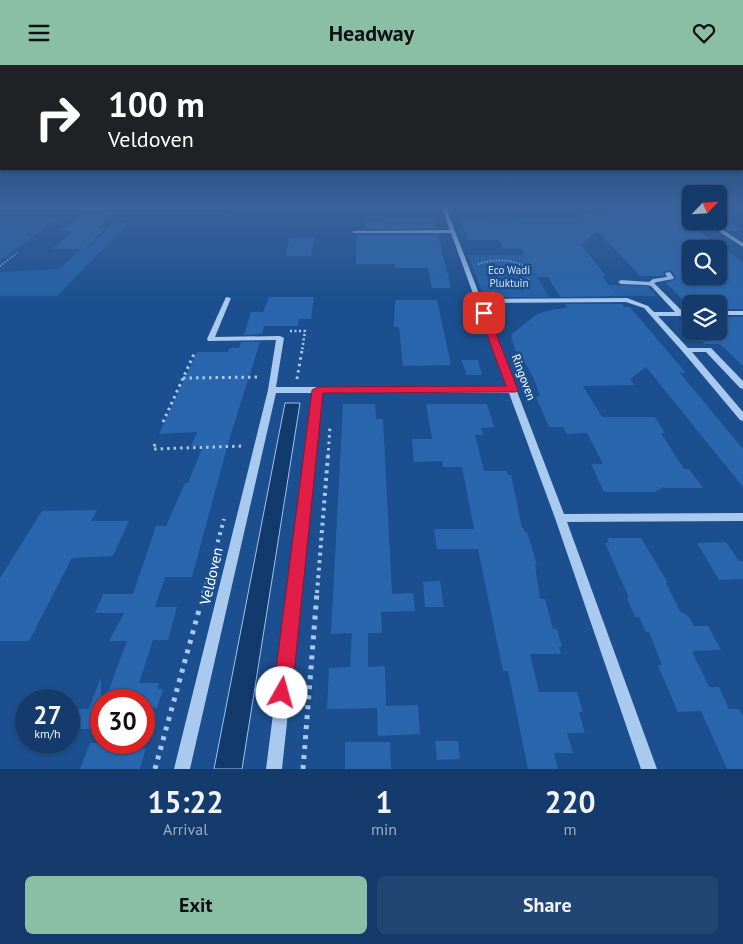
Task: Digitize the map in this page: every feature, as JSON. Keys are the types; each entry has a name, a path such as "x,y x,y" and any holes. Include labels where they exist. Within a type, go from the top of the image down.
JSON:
{"street":[{"name":"Ringoven","path":"456,238 560,518 649,769"},
{"path":"732,238 743,245"},
{"path":"649,284 655,280 671,278 668,273"},
{"path":"621,282 653,285 681,314"},
{"name":"Veldoven","path":"182,769 273,385 280,338 211,339 228,298"},
{"path":"479,301 628,300 646,307 741,413"},
{"path":"727,313 743,313"},
{"path":"652,314 681,314"},
{"path":"686,350 708,350 743,386"},
{"path":"273,385 318,390 512,390"},
{"path":"274,769 318,390"},
{"path":"560,518 743,517"}],"path":[{"path":"0,266 17,253"},
{"path":"466,265 477,264 488,259 520,264 528,271 529,282 524,287 531,300"},
{"path":"163,422 194,354"},
{"path":"183,378 263,377 262,381 273,385"},
{"path":"304,769 331,419"},
{"path":"241,456 246,437"},
{"path":"155,444 153,449 244,446"},
{"path":"155,769 226,513"}],"green space":[{"path":"0,238 32,238 0,261"},
{"path":"98,238 114,238 57,296 0,296 0,273 59,269 81,249 86,249"},
{"name":"Eco Wadi Pluktuin","path":"468,255 525,255 549,297 491,297 482,292"},
{"path":"586,284 643,286 642,284 647,286 657,296 594,296"}],"shaded area":[{"path":"285,403 300,403 242,769 214,769"}],"building":[{"path":"65,238 96,238 85,249 53,249"},
{"path":"290,238 315,238 311,256 285,256"},
{"path":"356,238 439,238 451,288 432,288 428,268 395,268 395,264 356,264"},
{"path":"467,238 589,238 581,245 606,276 602,276 617,296 560,297 548,277 538,277 521,249 504,249 499,240 468,240"},
{"path":"604,238 708,238 711,240 682,240 682,285 727,285 727,251 743,262 743,309 727,309 727,295 682,295 682,299 665,282 673,281 676,278 671,270 663,272 664,276 640,276"},
{"path":"269,297 314,297 311,319 299,319 298,326 264,326 262,334 244,335 251,312 263,312"},
{"path":"395,300 437,300 451,365 403,366 399,327 394,327"},
{"path":"565,304 622,304 625,307 630,307 686,373 680,373 743,449 743,487 646,367 630,379 634,385 583,386 602,417 655,417 665,433 661,433 684,469 689,469 703,488 663,487 655,492 604,492 591,464 603,464 587,433 567,434 563,427 549,427 536,397 540,396 534,379 520,354 515,350 511,335 537,314 567,308"},
{"path":"727,317 743,317 743,366 720,344 705,344 701,340 727,340"},
{"path":"241,342 260,342 229,440 192,577 165,577 155,607 177,607 168,640 153,640 139,683 159,683 158,689 163,689 157,708 155,708 155,689 109,689 127,641 109,641 124,613 95,613 103,594 133,594 156,526 166,526 185,483 188,483 203,446 191,446 197,432 159,434 197,352 228,352 230,348 239,348"},
{"path":"461,360 478,360 482,375 467,375"},
{"path":"343,404 375,404 376,419 383,419 392,594 413,593 415,611 381,612 382,633 368,633 368,667 385,666 386,706 418,705 420,734 378,736 377,708 327,709 329,668 350,667 352,633 331,634"},
{"path":"426,404 487,404 494,427 481,428 483,435 475,435 484,471 507,471 508,475 511,475 522,528 524,528 524,532 527,532 537,565 535,565 540,599 545,599 553,629 557,629 562,647 559,647 561,654 530,654 539,692 577,692 583,712 579,712 585,733 567,733 573,753 554,753 558,769 528,769 508,671 503,671 478,549 437,549 434,529 474,529 462,467 443,467 442,461 414,462 412,439 432,439"},
{"path":"97,510 91,521 129,521 113,556 72,558 29,641 0,641 0,578 42,511"},
{"path":"607,538 641,538 668,583 666,583 680,611 689,617 694,626 708,626 721,650 692,651 709,687 719,687 729,709 739,709 743,716 743,769 727,769 701,711 678,712 658,666 662,665 649,632 646,632 639,617 635,617 627,598 629,598 605,543 609,543"},
{"path":"726,542 739,561 743,561 743,579 719,580 697,543"},
{"path":"440,581 444,607 425,607 423,582"},
{"path":"100,679 101,689 96,689"},
{"path":"90,706 90,729 80,729 80,709 89,709"},
{"path":"435,741 458,741 460,759 437,760"},
{"path":"345,742 390,742 391,769 345,769"},
{"path":"90,743 90,754 144,754 140,769 80,769"}],"route":[{"path":"282,693 318,390 512,390 484,313"}]}
